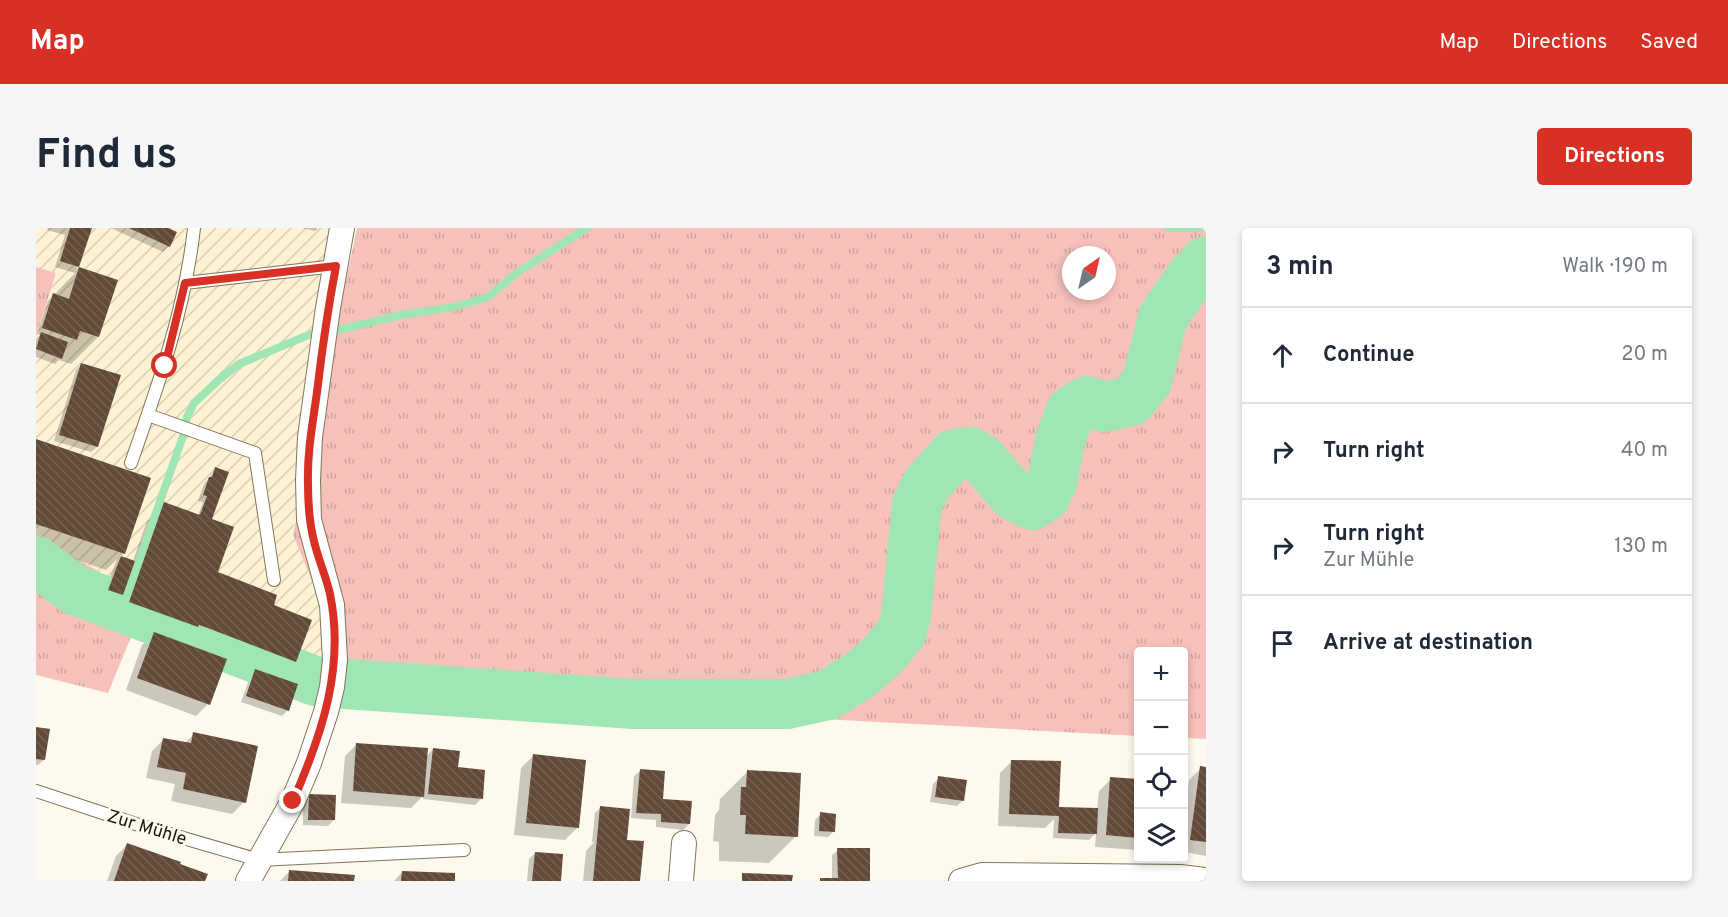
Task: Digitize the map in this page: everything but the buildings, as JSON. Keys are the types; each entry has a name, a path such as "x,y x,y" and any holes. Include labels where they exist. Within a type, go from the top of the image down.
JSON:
{"street":[{"path":"254,871 293,801 309,763 326,712 334,660 334,635 329,591 309,520 308,480 310,437 342,228"},
{"path":"681,881 684,843"},
{"path":"961,881 982,875 1180,877 1206,880"}],"lane":[{"path":"131,463 170,349 185,283 194,228"},
{"path":"185,283 336,266"},
{"path":"148,415 255,453 274,580"},
{"name":"Zur Mühle","path":"36,791 152,829 254,871 465,850"}],"shaded area":[{"path":"36,228 337,228 293,535 326,614 319,688 136,625 100,572 36,536 36,337 56,273 36,267"}],"green space":[{"path":"357,228 1206,228 1206,739 1188,738 1188,647 1134,647 1134,736 344,693 319,688 326,614 293,535"},
{"path":"36,267 56,273 36,337"},
{"path":"36,536 100,572 136,625 108,693 36,675"}],"waterway":[{"path":"123,607 183,436 187,417 194,403 221,378 239,364 311,334 325,333 401,315 454,307 488,297 518,272 587,228"},
{"path":"1169,228 1200,228"},
{"path":"201,637 315,681 345,684 634,704 787,704 828,695 860,675 883,655 902,632 906,616 917,504 927,484 954,454 970,452 983,460 1013,495 1032,505 1045,497 1052,482 1061,437 1071,411 1087,401 1104,407 1131,401 1147,381 1163,317 1190,278 1206,261"},
{"path":"36,561 75,590 192,634"}],"route":[{"path":"165,366 185,283 336,266 310,437 308,480 309,520 332,605 333,674 326,712 293,801"}]}
